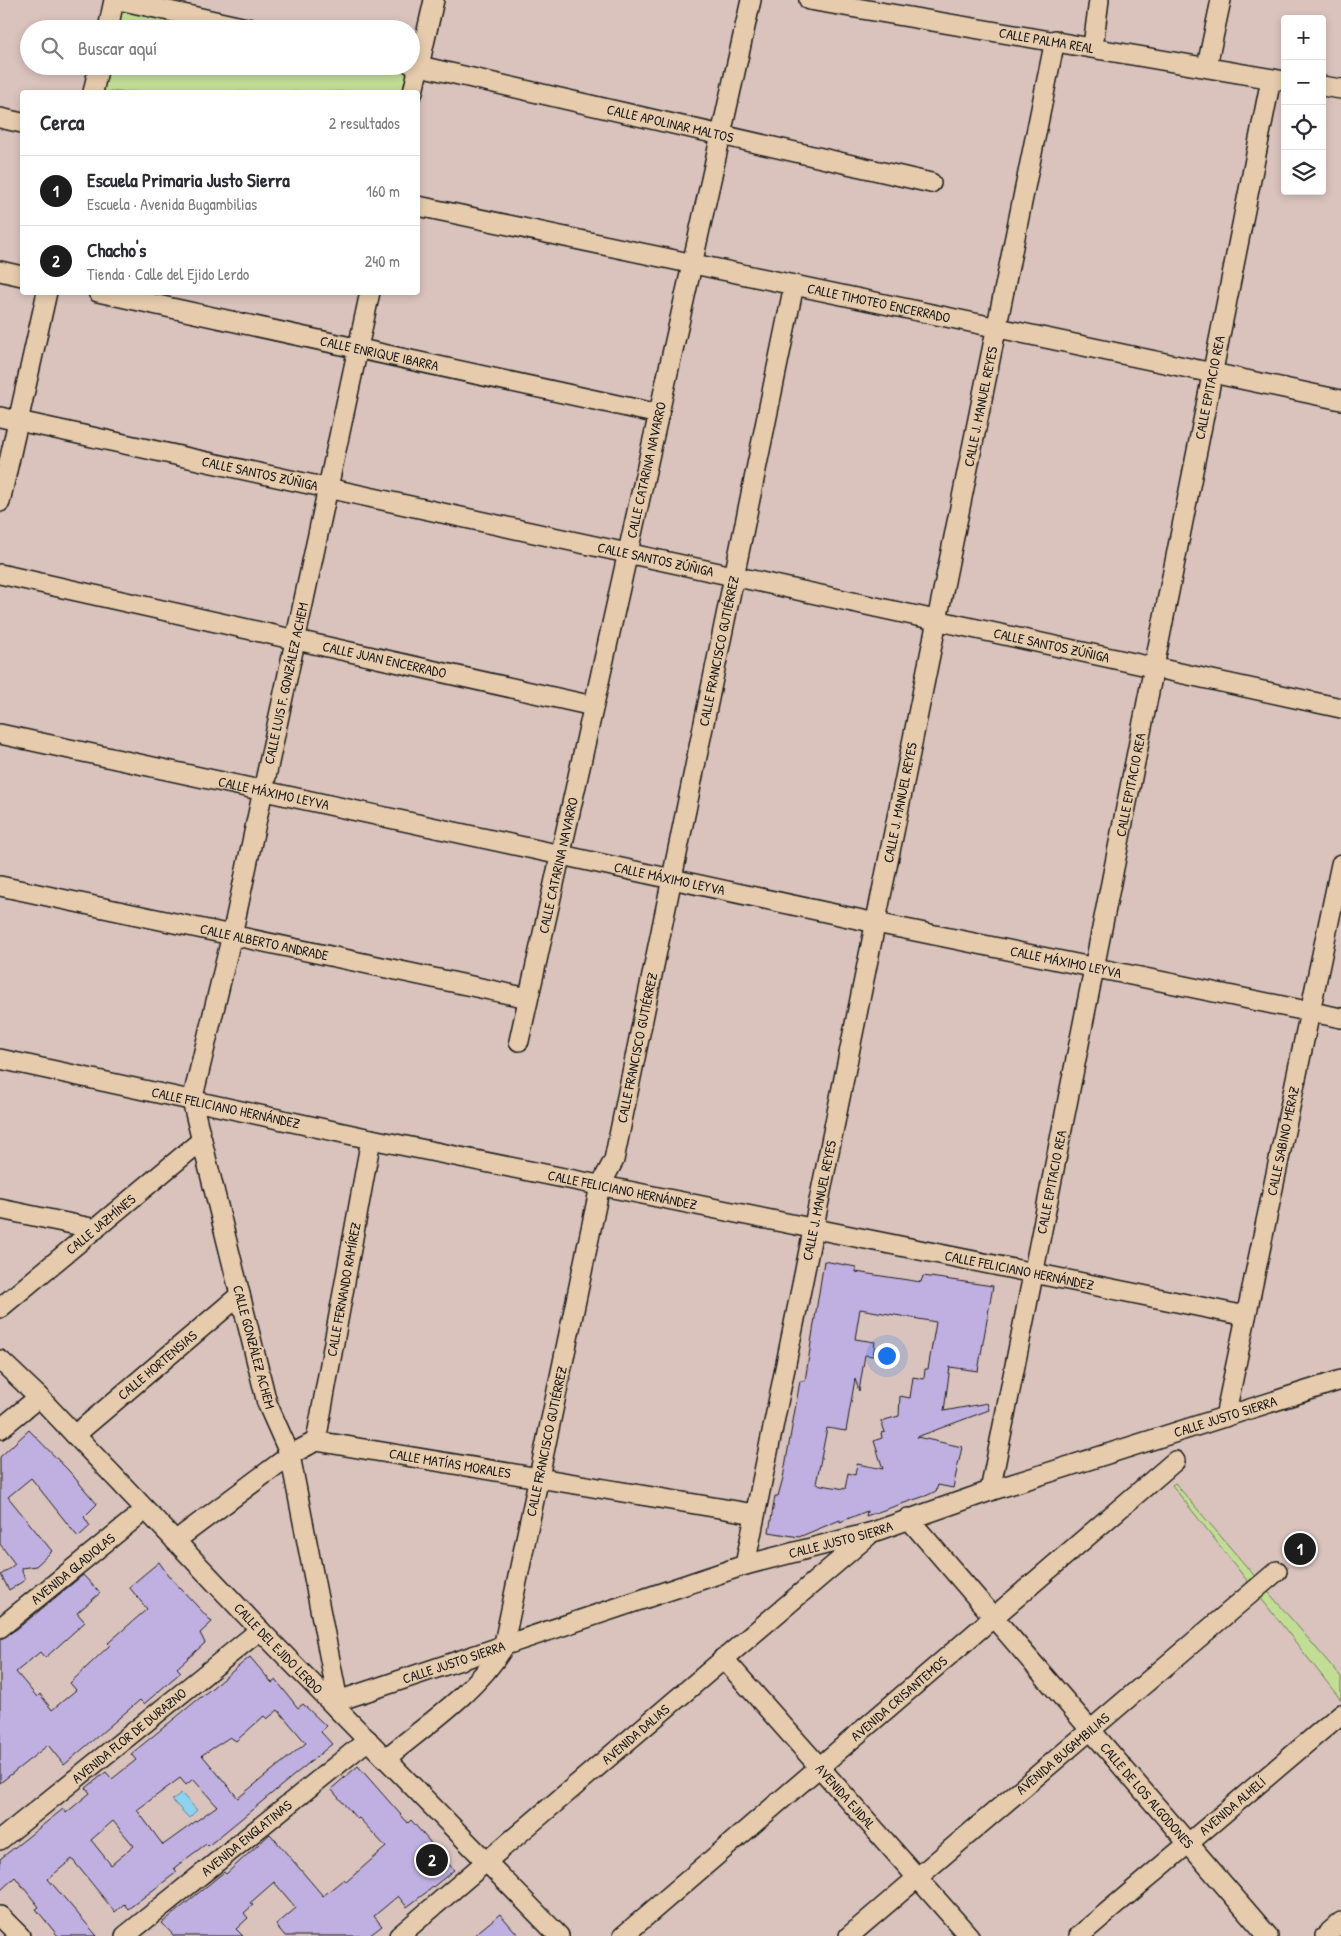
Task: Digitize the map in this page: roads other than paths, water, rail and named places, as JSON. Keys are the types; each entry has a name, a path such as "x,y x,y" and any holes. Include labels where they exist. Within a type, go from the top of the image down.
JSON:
{"street":[{"path":"110,20 114,0"},
{"path":"119,0 210,20"},
{"path":"420,47 434,0"},
{"name":"CALLE CATARINA NAVARRO","path":"519,1041 751,0"},
{"name":"CALLE PALMA REAL","path":"809,0 1093,46 1278,80"},
{"path":"1093,46 1099,0"},
{"path":"1207,66 1221,0"},
{"name":"CALLE J. MANUEL REYES","path":"745,1565 1054,40"},
{"name":"CALLE APOLINAR MALTOS","path":"420,65 931,183"},
{"path":"93,90 97,75"},
{"path":"413,90 414,75"},
{"name":"CALLE EPITACIO REA","path":"990,1491 1213,373 1278,80"},
{"path":"1326,87 1341,89"},
{"path":"0,118 20,123"},
{"name":"CALLE TIMOTEO ENCERRADO","path":"420,206 1341,400"},
{"path":"0,271 20,276"},
{"name":"CALLE FRANCISCO GUTIÉRREZ","path":"386,1759 455,1701 491,1666 503,1648 600,1186 614,1160 794,285"},
{"path":"0,502 47,295"},
{"name":"CALLE ENRIQUE IBARRA","path":"112,295 659,414"},
{"name":"CALLE LUIS F. GONZÁLEZ ACHEM","path":"192,1101 232,935 369,295"},
{"name":"CALLE SANTOS ZÚÑIGA","path":"0,417 1341,708"},
{"name":"CALLE JUAN ENCERRADO","path":"0,574 593,706"},
{"name":"CALLE MÁXIMO LEYVA","path":"0,734 876,923 1341,1018"},
{"name":"CALLE SABINO MERAZ","path":"1225,1416 1341,864"},
{"name":"CALLE ALBERTO ANDRADE","path":"0,886 528,998"},
{"name":"CALLE FELICIANO HERNÁNDEZ","path":"0,1059 371,1139 1246,1316"},
{"name":"CALLE GONZÁLEZ ACHEM","path":"192,1101 267,1402 290,1455 338,1706"},
{"name":"CALLE FERNANDO RAMÍREZ","path":"316,1441 371,1139"},
{"name":"CALLE JAZMÍNES","path":"0,1308 202,1140"},
{"path":"0,1209 96,1229"},
{"name":"CALLE HORTENSIAS","path":"75,1435 240,1295"},
{"name":"CALLE DEL EJIDO LERDO","path":"0,1360 39,1397 174,1541 260,1630 338,1706 386,1759 559,1936"},
{"name":"CALLE JUSTO SIERRA","path":"338,1706 745,1565 873,1532 908,1518 990,1491 1341,1380"},
{"path":"0,1429 39,1397"},
{"path":"174,1541 290,1455 316,1441"},
{"name":"CALLE MATÍAS MORALES","path":"316,1441 755,1514"},
{"name":"AVENIDA CRISANTEMOS","path":"623,1936 1175,1461"},
{"name":"AVENIDA GLADIOLAS","path":"0,1628 145,1510"},
{"name":"CALLE DE LOS ALGODONES","path":"908,1518 1268,1936"},
{"name":"AVENIDA DALIAS","path":"399,1936 487,1863 723,1658 873,1532"},
{"name":"AVENIDA BUGAMBILIAS","path":"849,1936 1277,1571"},
{"name":"AVENIDA FLOR DE DURAZNO","path":"0,1840 260,1630"},
{"name":"AVENIDA EJIDAL","path":"723,1658 969,1936"},
{"name":"AVENIDA ALHELÍ","path":"1079,1936 1341,1714"},
{"name":"AVENIDA ENGLATINAS","path":"125,1936 368,1740"},
{"path":"0,1916 20,1936"},
{"path":"1325,1936 1341,1922"}],"water":[{"path":"181,1793 197,1810 189,1818 172,1800"}],"place":[{"name":"Escuela Primaria Justo Sierra","path":"1300,1549"},
{"name":"Chacho's","path":"432,1860"}]}
